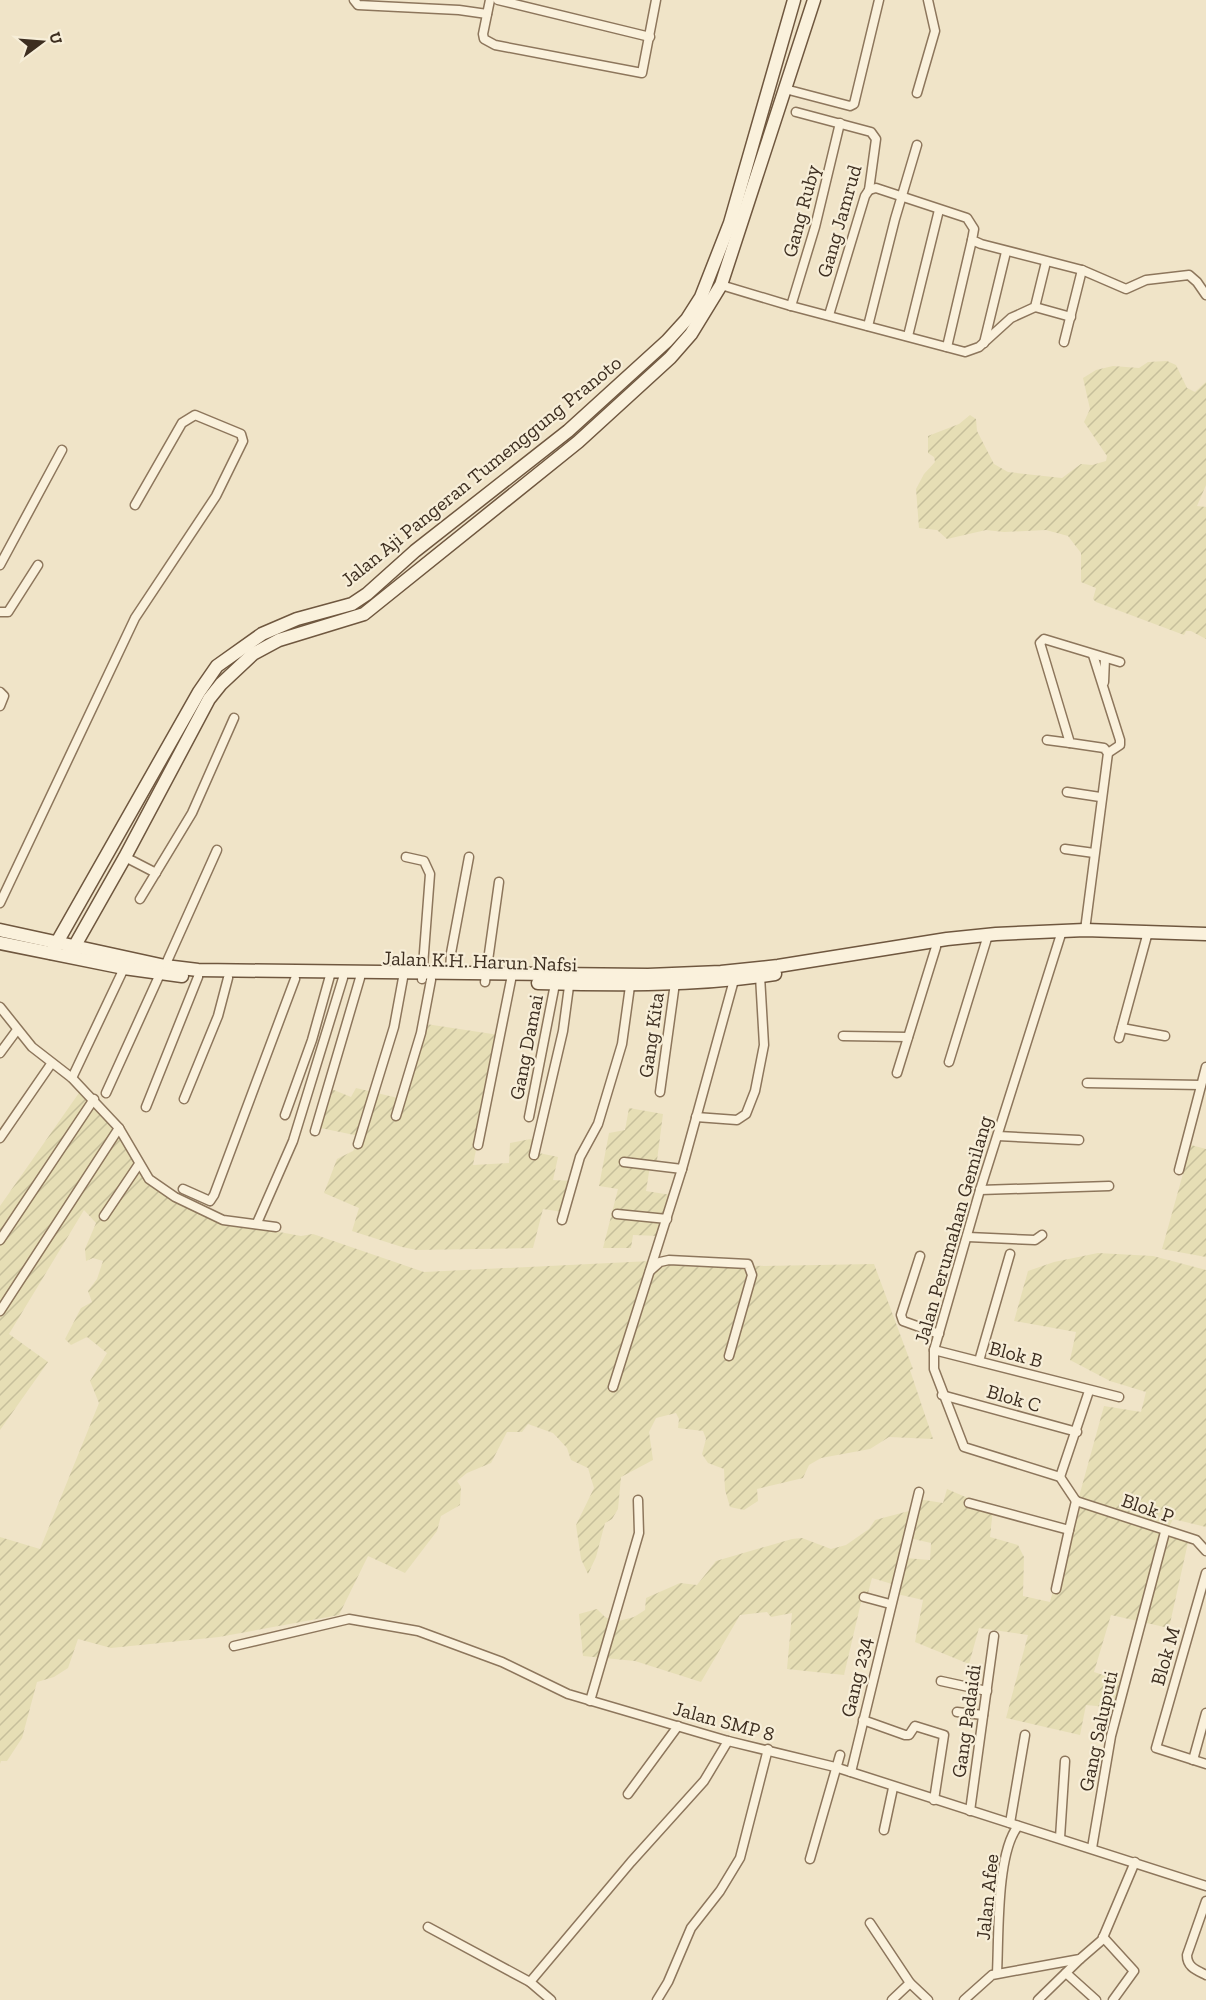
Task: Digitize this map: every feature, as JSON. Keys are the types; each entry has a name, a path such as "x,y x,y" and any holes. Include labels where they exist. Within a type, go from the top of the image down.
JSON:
{"main road":[{"name":"Jalan Aji Pangeran Tumenggung Pranoto","path":"51,953 199,692 217,666 262,634 297,619 352,604 568,431 667,341 701,297 730,223 794,0"},
{"name":"Jalan Aji Pangeran Tumenggung Pranoto","path":"72,950 125,857 209,699 220,684 253,654 279,640 364,614 578,442 670,358 691,334 721,285 814,0"},
{"path":"568,431 578,442"},
{"name":"Jalan K.H. Harun Nafsi","path":"0,930 58,941 72,950 126,963 198,976 296,979 335,976 426,978 450,974 485,979"},
{"name":"Jalan K.H. Harun Nafsi","path":"631,980 721,972 779,970 936,947 958,940 988,935 1085,930 1206,934"},
{"name":"Jalan K.H. Harun Nafsi","path":"163,970 426,978 631,980 675,983 734,980 947,939 958,940"},
{"name":"Jalan K.H. Harun Nafsi","path":"0,943 51,953 72,950"},
{"name":"Jalan K.H. Harun Nafsi","path":"512,979 555,984 570,980"}],"street":[{"path":"354,0 358,5 459,10 487,14"},
{"path":"490,0 483,39 495,45 642,73 656,0"},
{"path":"498,0 650,38"},
{"path":"785,88 850,106 854,104 879,0"},
{"path":"917,93 935,32 928,0"},
{"path":"796,112 840,123"},
{"name":"Gang Jamrud","path":"829,315 865,196 869,190 874,135 840,123"},
{"name":"Gang Ruby","path":"791,306 815,227 840,123"},
{"path":"868,326 917,145"},
{"path":"869,190 876,188 967,218 974,229 947,347"},
{"path":"908,336 939,210"},
{"path":"972,240 1006,252 1082,270 1126,289 1146,280 1189,275 1206,295"},
{"path":"984,343 1006,252"},
{"path":"1035,307 1046,262"},
{"path":"1064,342 1082,270"},
{"path":"721,285 965,352 984,343 1011,318 1035,307 1071,317"},
{"path":"0,903 135,618 216,496 243,441 241,434 195,415 189,416 182,423 135,505"},
{"path":"0,565 62,450"},
{"path":"0,612 8,612 38,565"},
{"path":"1070,743 1040,643 1044,639 1120,662"},
{"path":"1085,930 1100,797 1108,753 1120,745 1093,655"},
{"path":"1104,688 1105,658"},
{"path":"0,692 4,696 0,706"},
{"path":"140,899 192,813 234,718"},
{"path":"1047,740 1104,748 1108,753"},
{"path":"1067,792 1100,797"},
{"path":"1065,849 1094,854"},
{"path":"106,1093 217,850"},
{"path":"125,857 156,873"},
{"path":"450,974 451,953 469,857"},
{"path":"396,1116 421,1033 426,978 430,874 424,861 406,858"},
{"path":"485,979 499,882"},
{"name":"Jalan Perumahan Gemilang","path":"1060,1477 964,1447 942,1395 934,1369 934,1350 980,1190 1062,932"},
{"path":"1119,1038 1148,932"},
{"path":"949,1062 988,935"},
{"path":"897,1073 936,947"},
{"path":"74,1076 126,963"},
{"path":"146,1107 198,976"},
{"path":"285,1115 335,976"},
{"path":"256,1223 293,1141 335,976"},
{"path":"696,1117 737,1120 746,1114 755,1091 764,1045 760,976"},
{"path":"184,1099 218,1016 228,978"},
{"path":"315,1131 360,978"},
{"path":"358,1144 394,1027 403,978"},
{"path":"183,1188 204,1201 210,1201 214,1195 296,979"},
{"path":"478,1145 512,979"},
{"path":"534,1155 563,1031 570,980"},
{"path":"562,1220 580,1157 598,1124 622,1044 631,980"},
{"path":"613,1387 682,1169 734,980"},
{"name":"Gang Kita","path":"660,1092 675,983"},
{"name":"Gang Damai","path":"529,1117 555,984"},
{"path":"0,1007 17,1030 51,1064 74,1076 94,1099 132,1146 139,1164 149,1179 203,1212 223,1220 276,1227"},
{"path":"1122,1028 1166,1036"},
{"path":"0,1053 17,1030"},
{"path":"843,1036 908,1037"},
{"path":"0,1138 51,1064"},
{"path":"1179,1170 1206,1067"},
{"path":"1087,1083 1202,1085"},
{"path":"0,1240 94,1099"},
{"path":"0,1311 119,1128"},
{"path":"998,1136 1079,1140"},
{"path":"624,1162 682,1169"},
{"path":"104,1216 139,1164"},
{"path":"980,1190 1109,1186"},
{"path":"617,1214 667,1219"},
{"path":"966,1243 1035,1240 1042,1234"},
{"path":"979,1361 1010,1254"},
{"path":"920,1256 901,1315 903,1321 908,1324 939,1334"},
{"path":"650,1271 660,1262 669,1260 748,1264 752,1275 729,1356"},
{"name":"Blok B","path":"934,1350 1119,1397"},
{"path":"1056,1589 1077,1501 1060,1477 1089,1391"},
{"name":"Blok C","path":"942,1395 1077,1432"},
{"name":"Gang 234","path":"851,1772 919,1492"},
{"path":"590,1701 639,1533 638,1500"},
{"name":"Blok P","path":"1077,1501 1165,1532 1196,1540 1206,1551"},
{"path":"969,1503 1069,1530"},
{"name":"Gang Saluputi","path":"1092,1848 1111,1736 1165,1532"},
{"name":"Blok M","path":"1193,1760 1156,1748 1204,1590 1206,1573"},
{"path":"864,1597 890,1604"},
{"name":"Jalan SMP 8","path":"234,1646 349,1620 418,1631 502,1662 568,1694 728,1741 835,1767 893,1788 1092,1848 1206,1886"},
{"name":"Gang Padaidi","path":"970,1811 994,1636"},
{"path":"941,1681 987,1691"},
{"path":"957,1712 983,1715"},
{"path":"1206,1713 1193,1760 1206,1764"},
{"path":"863,1720 905,1735 909,1735 913,1727 917,1726 945,1737 934,1800"},
{"path":"628,1794 678,1726"},
{"name":"Jalan Afee","path":"997,1973 1005,1860 1014,1825 1025,1735"},
{"path":"530,1982 631,1862 704,1781 728,1741"},
{"path":"657,2000 668,1982 691,1928 720,1891 740,1858 768,1749"},
{"path":"810,1859 840,1755"},
{"path":"1060,1838 1065,1761"},
{"path":"884,1830 893,1788"},
{"path":"1038,2000 1104,1937 1135,1862"},
{"path":"1206,1901 1187,1955 1187,1961 1192,1968 1206,1975"},
{"path":"870,1923 910,1983 928,2000"},
{"path":"428,1927 530,1982 551,2000"},
{"path":"1104,1937 1134,1971 1113,2000"},
{"path":"964,2000 986,1979 997,1973 1080,1959"},
{"path":"1066,1973 1096,2000"},
{"path":"892,2000 910,1983"}],"shaded area":[{"path":"1167,361 1176,365 1187,388 1195,392 1206,382 1206,485 1197,506 1206,507 1206,639 1191,631 1186,631 1184,635 1096,602 1093,599 1096,588 1081,582 1081,553 1068,536 1046,530 1004,532 986,530 947,539 937,530 919,528 916,489 924,474 935,462 934,457 928,453 928,436 959,424 970,415 976,419 977,431 994,464 1008,472 1062,478 1081,464 1092,465 1106,461 1107,456 1084,422 1090,409 1083,378 1096,370 1113,366 1139,368 1148,362"},
{"path":"426,1024 499,1035 473,1165 509,1163 510,1143 536,1138 534,1152 558,1157 553,1180 571,1181 563,1212 543,1209 533,1248 417,1250 402,1247 352,1231 359,1208 324,1193 337,1159 353,1151 358,1144 359,1136 316,1127 329,1088 351,1097 356,1088 402,1099"},
{"path":"81,1090 95,1102 150,1183 214,1220 301,1236 313,1234 424,1272 651,1261 696,1267 874,1264 913,1369 910,1370 933,1439 889,1437 870,1449 821,1458 809,1465 803,1478 757,1489 758,1501 744,1510 730,1507 725,1490 724,1469 708,1463 702,1454 706,1439 703,1431 678,1428 679,1419 676,1413 656,1418 649,1432 653,1460 621,1477 618,1509 612,1519 605,1523 596,1557 588,1574 581,1559 576,1525 594,1488 588,1468 571,1460 567,1448 553,1433 528,1424 522,1432 507,1432 491,1463 467,1473 457,1481 461,1487 460,1505 441,1516 437,1531 405,1573 368,1556 339,1615 219,1637 111,1648 78,1639 68,1668 54,1677 37,1682 22,1738 7,1761 1,1761 0,1764 0,1537 40,1549 99,1403 90,1381 107,1353 87,1337 71,1345 65,1339 81,1308 92,1302 88,1291 97,1279 103,1261 93,1258 86,1261 85,1249 96,1223 84,1210 9,1334 48,1362 0,1430 0,1206"},
{"path":"629,1108 663,1114 656,1168 650,1166 646,1191 671,1195 659,1236 633,1235 631,1248 603,1248 618,1189 599,1186 609,1133 625,1130"},
{"path":"1191,1145 1206,1149 1206,1257 1162,1249"},
{"path":"1098,1253 1153,1256 1206,1270 1206,1527 1173,1519 1169,1527 1189,1538 1169,1628 1111,1615 1094,1672 1121,1681 1116,1708 1086,1705 1080,1735 1006,1718 1028,1635 979,1628 969,1664 915,1642 923,1600 897,1594 905,1558 930,1560 931,1543 909,1538 918,1499 943,1503 947,1489 993,1509 990,1537 1018,1545 1024,1557 1023,1596 1050,1602 1104,1406 1141,1412 1146,1392 1110,1381 1070,1360 1076,1332 1014,1321 1028,1271 1054,1262"},
{"path":"909,1511 892,1584 872,1578 868,1593 863,1594 844,1675 787,1669 792,1613 771,1617 767,1612 740,1615 701,1682 635,1661 583,1656 579,1614 597,1609 605,1617 615,1622 634,1617 645,1610 646,1598 680,1583 697,1585 716,1561 792,1539 802,1538 831,1549 846,1545 869,1529 875,1520"}]}
